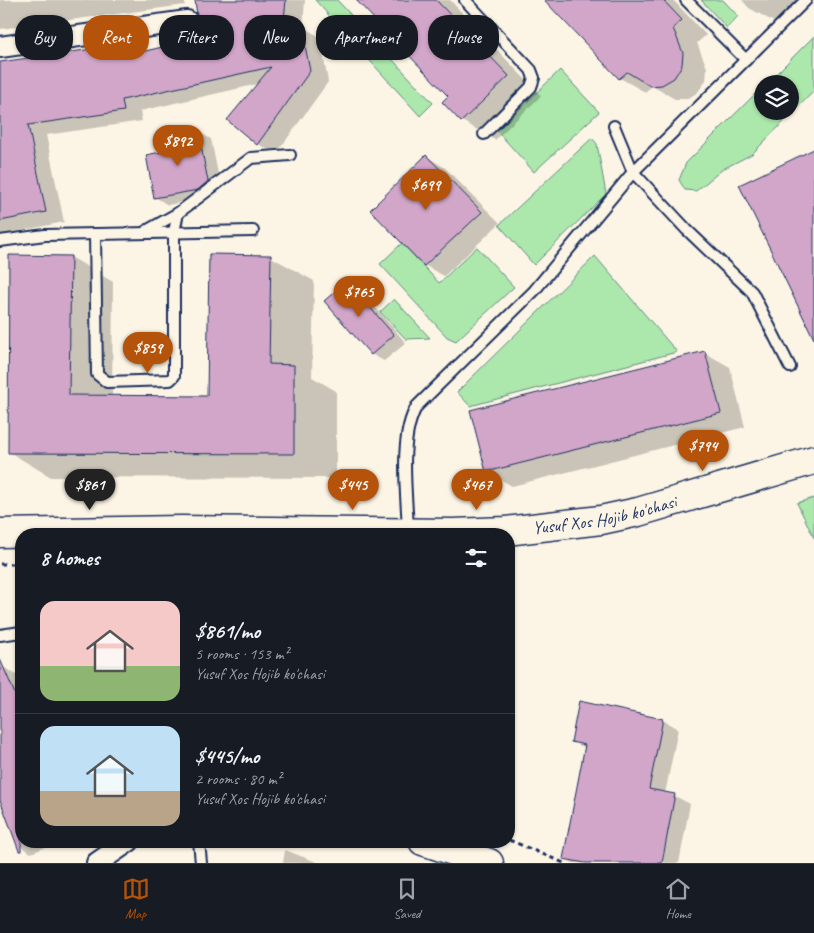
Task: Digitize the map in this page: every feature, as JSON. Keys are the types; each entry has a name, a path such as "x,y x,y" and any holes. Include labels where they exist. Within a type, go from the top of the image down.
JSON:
{"main road":[{"name":"Yusuf Xos Hojib ko'chasi","path":"515,530 602,520 695,497 814,460"},
{"name":"Yusuf Xos Hojib ko'chasi","path":"0,532 15,532"},
{"path":"447,848 489,863"}],"street":[{"path":"0,47 159,25"},
{"path":"97,863 119,848"}],"lane":[{"path":"465,0 531,70 534,78 531,87 484,134"},
{"path":"686,0 746,60"},
{"path":"408,528 407,435 411,416 425,398 534,291 633,172 806,0"},
{"path":"614,126 633,172 687,230 752,292 790,367"},
{"path":"143,233 178,213 250,158 290,154"},
{"path":"95,234 97,374 106,382 170,380 174,376 174,232 178,213"},
{"path":"0,240 45,235 253,231"},
{"path":"0,635 15,633"},
{"path":"200,848 201,863"}],"path":[{"path":"0,564 15,564"},
{"path":"515,843 564,863"}],"green space":[{"path":"315,0 337,0 351,15 329,15"},
{"path":"701,0 723,0 738,16 727,28"},
{"path":"814,36 814,91 799,106 799,75 775,75"},
{"path":"369,60 393,60 433,103 420,116"},
{"path":"560,70 599,112 534,172 497,131"},
{"path":"754,95 754,120 785,120 752,154 723,169 696,191 685,190 679,180 686,163"},
{"path":"592,138 597,144 606,194 534,265 499,225"},
{"path":"402,243 439,283 477,247 514,287 456,341 447,337 380,264"},
{"path":"595,256 677,352 470,406 457,392"},
{"path":"394,299 430,338 406,339 380,312"},
{"path":"814,498 814,538 797,503"}],"building":[{"path":"195,0 286,0 284,15 244,15 244,60 306,60 306,51 310,71 257,145 227,120 271,67 122,100 124,111 28,125 46,212 0,221 0,62 15,60 73,60 73,52 83,50 83,60 149,60 149,50 159,48 159,60 234,60 234,15 197,15"},
{"path":"356,0 436,0 450,15 428,15 428,60 494,60 509,76 461,122 442,102 448,96 414,60 418,60 418,15 370,15"},
{"path":"544,0 663,0 682,20 673,28 683,53 682,65 674,78 662,85 650,86 627,72 619,79"},
{"path":"198,131 208,181 198,190 154,198 146,155 176,149 174,135"},
{"path":"814,149 814,339 739,185"},
{"path":"426,155 482,212 424,266 370,210"},
{"path":"209,254 271,255 269,364 294,365 294,454 8,453 9,255 71,256 69,395 207,396"},
{"path":"347,281 394,335 371,355 324,301"},
{"path":"705,351 721,413 486,472 470,410"},
{"path":"0,659 15,694 15,840 0,800"},
{"path":"579,701 663,719 649,789 675,794 662,863 585,863 563,859 585,745 571,742"}]}
